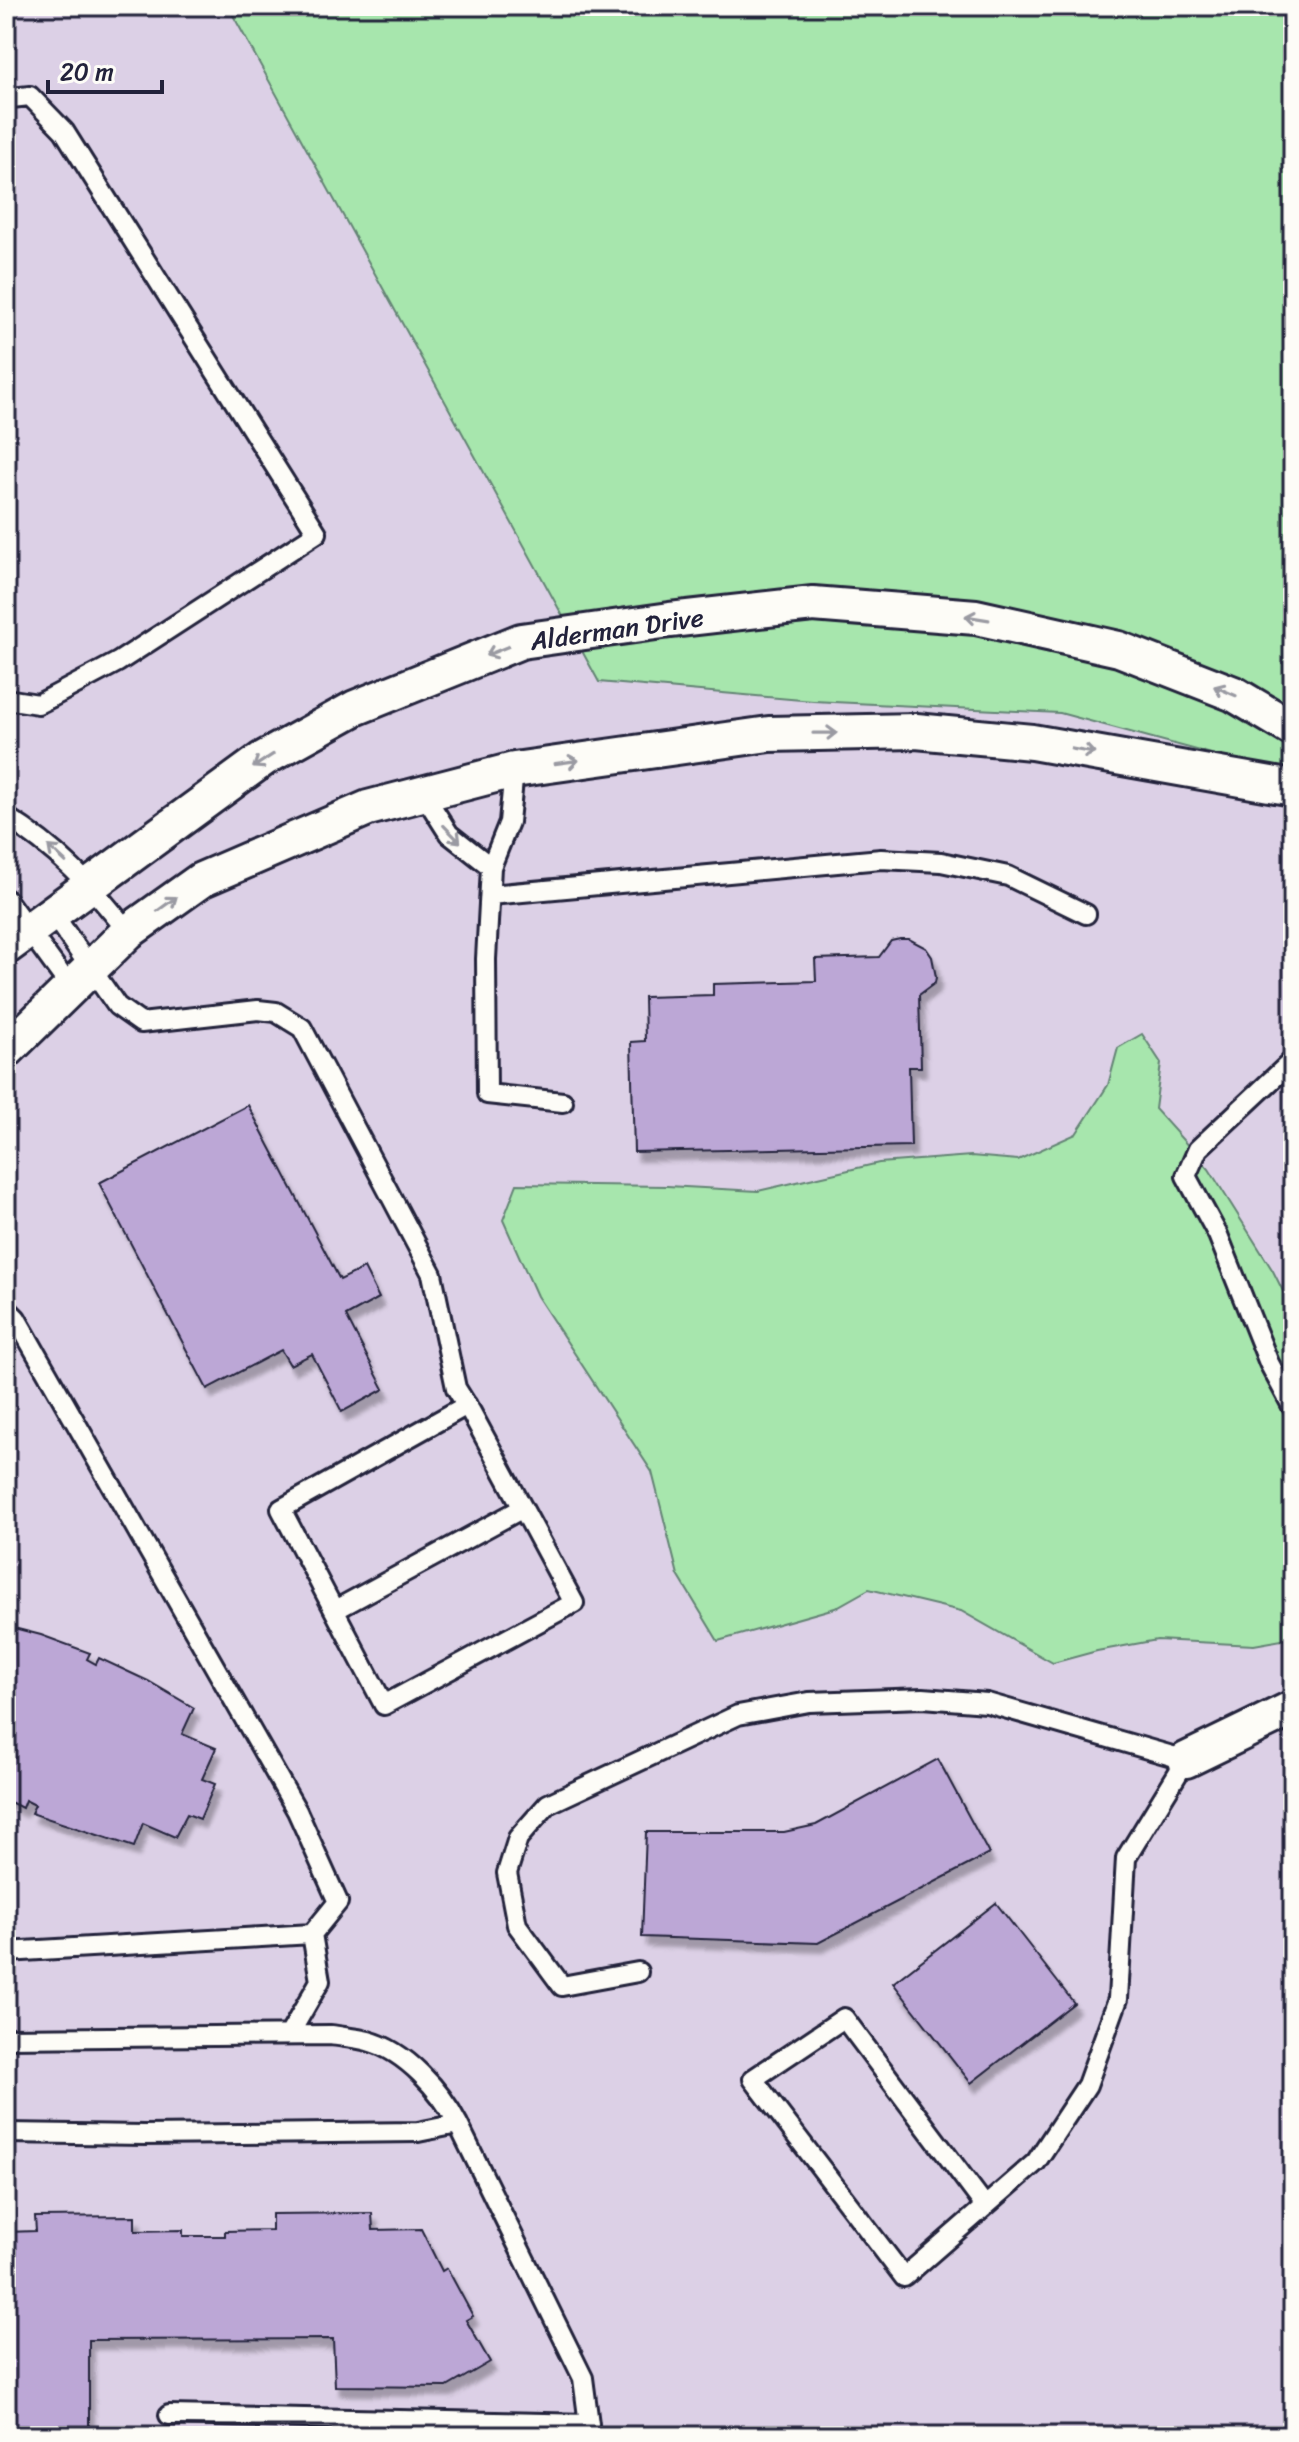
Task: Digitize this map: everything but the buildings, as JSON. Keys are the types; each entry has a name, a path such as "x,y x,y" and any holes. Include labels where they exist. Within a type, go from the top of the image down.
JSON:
{"street":[{"name":"Alderman Drive","path":"29,930 263,759 355,708 521,641 813,604 976,617 1119,649 1234,694 1293,729"},
{"path":"6,1051 128,932 201,880 368,808 514,770 769,734 916,731 1032,742 1293,788"},
{"path":"1186,1760 1293,1708"}],"lane":[{"path":"6,102 11,98 30,96 64,131 317,533 118,662 66,690 38,704 6,699"},
{"path":"514,770 509,822 491,867 486,959 487,1094 563,1102"},
{"path":"423,793 449,834 491,867"},
{"path":"6,817 40,837 92,886 128,932"},
{"path":"490,895 881,859 941,862 1008,876 1086,914"},
{"path":"6,899 29,930 81,978 141,1023 258,1010 276,1012 302,1028 432,1274 456,1388 467,1405 574,1603 384,1705 281,1509 467,1405"},
{"path":"29,930 81,978"},
{"path":"1293,1060 1198,1149 1186,1176 1218,1235 1269,1363 1293,1408"},
{"path":"6,1308 16,1318 297,1811 338,1902 312,1934 6,1952"},
{"path":"335,1610 523,1508"},
{"path":"638,1972 562,1986 517,1925 507,1873 518,1838 548,1804 738,1715 809,1702 923,1698 987,1703 1186,1760 1126,1858 1118,1999 1087,2085 1036,2162 904,2277 753,2079 844,2018 985,2206"},
{"path":"289,2035 320,1981 312,1934"},
{"path":"6,2038 331,2035 370,2041 412,2065 448,2106 458,2124 583,2378 590,2430 169,2415"},
{"path":"6,2133 418,2132 458,2124"}],"shaded area":[{"path":"6,6 228,6 599,682 813,701 1060,713 1293,777 1293,2436 6,2436"}],"green space":[{"path":"228,6 1293,6 1293,776 1060,713 813,701 599,682"},
{"path":"1142,1034 1161,1063 1155,1109 1209,1169 1273,1271 1293,1311 1293,1638 1254,1645 1157,1640 1053,1663 961,1611 869,1589 835,1608 718,1641 678,1575 652,1472 537,1296 503,1220 517,1184 758,1191 879,1163 971,1156 1018,1160 1076,1134 1108,1085 1118,1048"}]}
